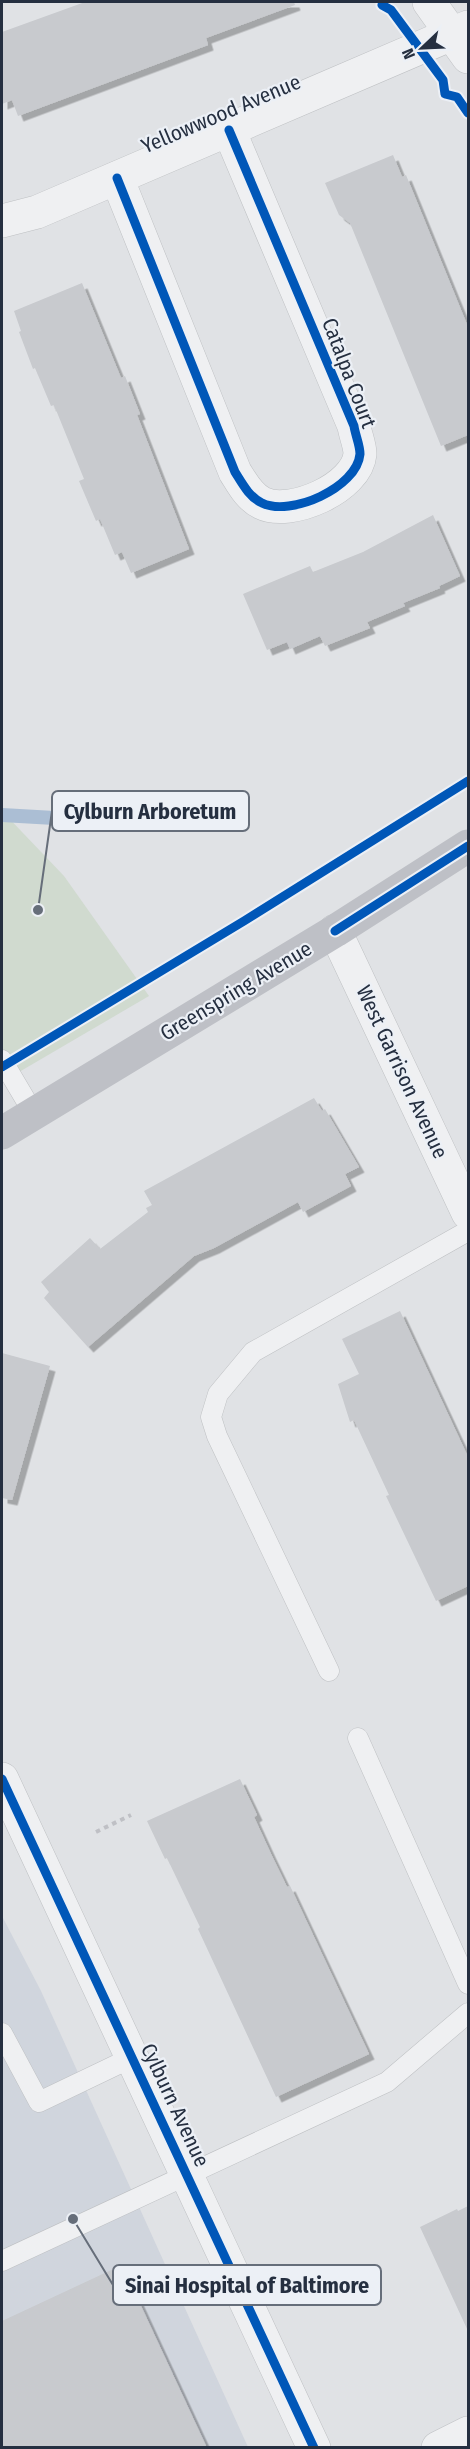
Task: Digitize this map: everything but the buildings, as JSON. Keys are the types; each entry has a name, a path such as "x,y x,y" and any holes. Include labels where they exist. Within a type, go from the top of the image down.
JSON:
{"main road":[{"name":"Greenspring Avenue","path":"2,1132 335,931 468,846"}],"street":[{"path":"429,2 463,39"},
{"name":"Yellowwood Avenue","path":"2,221 37,212 229,130 463,39"},
{"name":"Catalpa Court","path":"117,178 235,472 248,492 263,504 291,507 335,489 351,475 360,453 354,426 229,130"},
{"name":"West Garrison Avenue","path":"335,931 468,1213"},
{"name":"Cylburn Avenue","path":"2,1779 314,2448"},
{"path":"438,2448 468,2433"}],"lane":[{"path":"2,1060 33,1114"},
{"path":"329,1671 217,1436 211,1417 218,1394 253,1352 468,1231"},
{"path":"358,1738 468,1984"},
{"path":"2,2261 387,2082 468,2013"},
{"path":"2,2033 39,2102 133,2057"}],"path":[{"path":"96,1832 131,1815"}],"shaded area":[{"path":"2,811 64,876 149,996 2,1082"},
{"path":"2,1916 41,1991 248,2447 2,2447"}],"waterway":[{"path":"2,815 89,820"}],"cycle path":[{"path":"383,2 382,5 391,10 443,80 445,94 457,97 468,113"},
{"path":"117,178 240,481 262,503 274,506 305,503 335,488 347,478 356,466 360,454 358,443 354,426 229,130"},
{"path":"2,1067 244,921 468,781"},
{"path":"335,931 468,846"},
{"path":"2,1779 314,2448"}],"place":[{"name":"Cylburn Arboretum","path":"38,910"},
{"name":"Sinai Hospital of Baltimore","path":"73,2219"}]}
